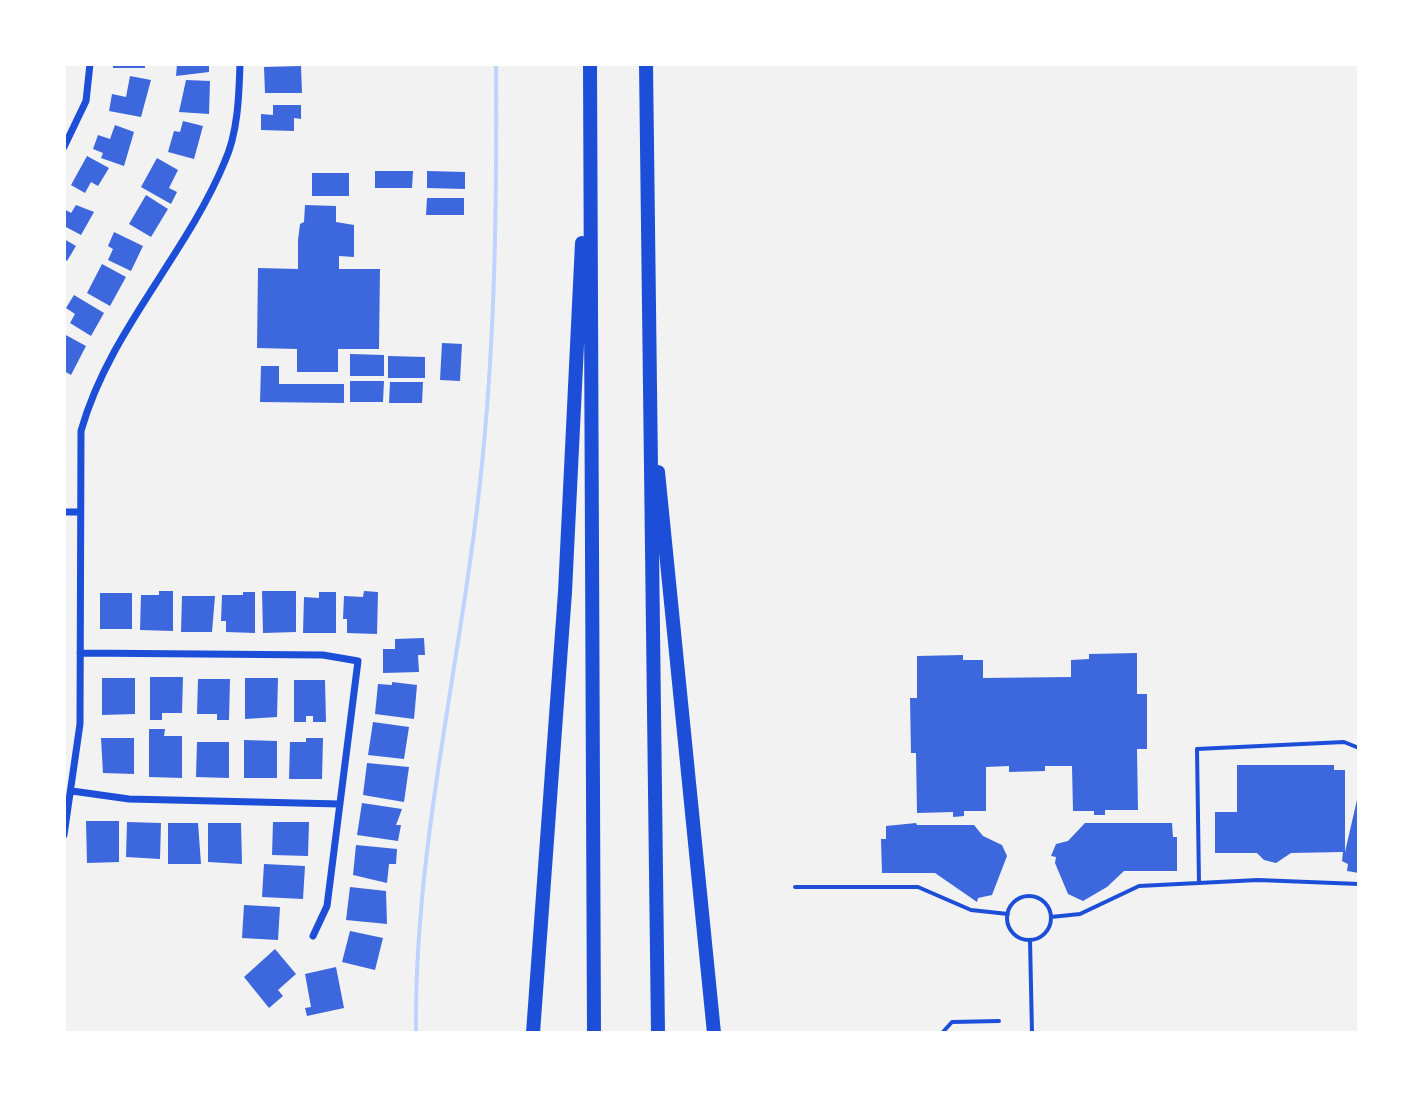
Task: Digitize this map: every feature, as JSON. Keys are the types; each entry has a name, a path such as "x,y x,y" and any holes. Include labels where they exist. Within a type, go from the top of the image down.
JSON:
{"highway":[{"path":"646,64 658,1033"},
{"path":"533,1033 565,592 590,65"},
{"path":"590,65 594,1033"},
{"path":"649,372 714,1033"}],"street":[{"path":"64,147 86,101 90,64"},
{"path":"64,835 80,724 81,431 92,390 226,161 237,107 240,64"},
{"path":"64,512 80,512"},
{"path":"80,653 323,655 358,661 327,906 313,936"},
{"path":"72,791 129,799 340,804"}],"lane":[{"path":"1199,883 1197,749 1344,742 1359,748"},
{"path":"1051,917 1080,914 1139,886 1264,880 1359,884"},
{"path":"795,887 918,887 971,910 1008,914"},
{"path":"1034,897 1046,904 1051,917 1043,935 1030,940 1013,932 1008,914 1015,902 1034,897"},
{"path":"1030,940 1032,1033"},
{"path":"942,1033 952,1022 999,1021"}],"building":[{"path":"113,64 145,64 145,68 113,68"},
{"path":"177,64 209,64 209,72 176,76"},
{"path":"301,66 302,93 265,93 264,67"},
{"path":"130,76 151,80 141,117 109,111 112,94 126,97"},
{"path":"186,80 210,81 209,114 179,112"},
{"path":"273,105 301,105 301,119 294,118 294,131 261,130 261,114 273,115"},
{"path":"183,121 203,126 194,159 168,152 174,131 180,132"},
{"path":"115,125 134,132 124,166 101,158 103,153 93,149 98,135 110,139"},
{"path":"87,156 109,168 98,186 91,182 85,193 71,185"},
{"path":"157,158 178,170 169,188 177,192 171,204 141,187"},
{"path":"375,171 413,171 412,188 375,188"},
{"path":"427,171 465,172 465,189 427,188"},
{"path":"312,173 349,173 349,196 312,196"},
{"path":"146,195 168,209 151,237 129,224"},
{"path":"427,198 464,198 464,215 426,215"},
{"path":"76,205 94,212 81,235 64,226 64,209 71,213"},
{"path":"305,205 336,206 336,222 354,225 354,257 339,256 339,269 380,269 379,349 338,349 338,372 297,372 297,349 257,348 258,268 298,269 298,240"},
{"path":"114,232 143,246 131,271 108,260 113,249 108,246"},
{"path":"64,239 76,246 67,261 64,259"},
{"path":"102,264 126,277 110,306 87,293"},
{"path":"74,295 104,313 91,336 70,323 75,314 66,308"},
{"path":"64,334 86,346 71,375 64,371"},
{"path":"442,343 462,344 460,381 440,380"},
{"path":"350,354 384,355 384,376 350,376"},
{"path":"388,356 425,357 425,378 388,378"},
{"path":"261,366 279,366 279,384 344,384 344,403 260,402"},
{"path":"350,381 384,381 383,402 350,402"},
{"path":"390,382 423,382 422,403 389,403"},
{"path":"159,591 173,591 173,631 140,630 141,595 159,595"},
{"path":"262,591 296,591 296,632 263,633"},
{"path":"364,591 378,592 377,634 347,633 347,619 343,619 344,596 363,597"},
{"path":"243,592 255,592 255,633 226,632 226,621 221,621 222,595 243,595"},
{"path":"319,592 336,592 336,633 303,633 304,597 319,598"},
{"path":"100,593 132,593 132,629 100,629"},
{"path":"182,596 215,596 212,632 181,632"},
{"path":"424,638 425,655 418,655 419,672 383,673 383,649 395,649 395,639"},
{"path":"1137,653 1137,694 1147,694 1147,749 1137,749 1138,810 1105,810 1105,815 1094,815 1094,811 1073,811 1072,766 1045,766 1045,771 1009,772 1009,766 986,767 986,811 964,811 964,816 953,817 953,812 917,813 916,753 911,753 910,698 917,698 917,656 963,655 963,660 983,660 983,678 1071,677 1071,660 1089,659 1089,654"},
{"path":"150,677 183,677 182,713 162,713 162,720 150,720"},
{"path":"102,678 135,678 135,714 102,715"},
{"path":"245,678 278,678 277,717 245,719"},
{"path":"198,679 230,679 229,720 217,720 217,714 197,714"},
{"path":"294,680 325,680 326,722 313,722 313,716 306,716 306,722 294,722"},
{"path":"392,682 417,685 414,719 375,714 378,684 392,685"},
{"path":"373,722 409,727 404,759 368,755"},
{"path":"149,729 165,729 164,736 182,736 182,778 149,777"},
{"path":"101,738 134,738 134,774 103,773"},
{"path":"306,738 323,738 322,779 289,779 290,742 306,742"},
{"path":"244,740 277,741 277,778 244,778"},
{"path":"197,742 229,742 229,778 196,777"},
{"path":"367,763 409,767 404,802 363,795"},
{"path":"1237,765 1334,765 1334,770 1345,770 1345,852 1359,791 1359,873 1347,871 1348,864 1342,861 1343,852 1291,853 1276,863 1264,860 1257,853 1215,853 1215,812 1237,812"},
{"path":"362,803 402,809 396,825 401,825 398,841 357,835"},
{"path":"86,821 119,821 119,862 87,863"},
{"path":"127,822 161,823 160,859 126,857"},
{"path":"273,822 309,822 308,856 272,855"},
{"path":"168,823 198,823 201,864 168,864"},
{"path":"208,823 241,823 242,864 208,862"},
{"path":"916,823 974,825 983,836 1002,845 1007,856 992,895 978,898 977,902 935,873 882,873 881,839 886,839 886,826"},
{"path":"1085,823 1172,823 1173,837 1177,837 1177,871 1124,871 1107,887 1083,901 1068,894 1055,863 1056,857 1051,856 1056,844 1068,841"},
{"path":"356,845 397,849 396,864 389,864 387,883 353,875"},
{"path":"264,864 305,866 303,899 262,897"},
{"path":"350,887 386,891 387,924 346,920"},
{"path":"244,905 280,907 278,940 242,938"},
{"path":"350,931 383,938 375,970 342,962"},
{"path":"275,949 296,974 278,990 283,996 269,1008 244,977"},
{"path":"336,967 344,1008 307,1016 305,1008 311,1007 305,974"}],"waterway":[{"path":"416,1033 417,968 429,839 476,517 487,404 495,234 496,64"}]}
